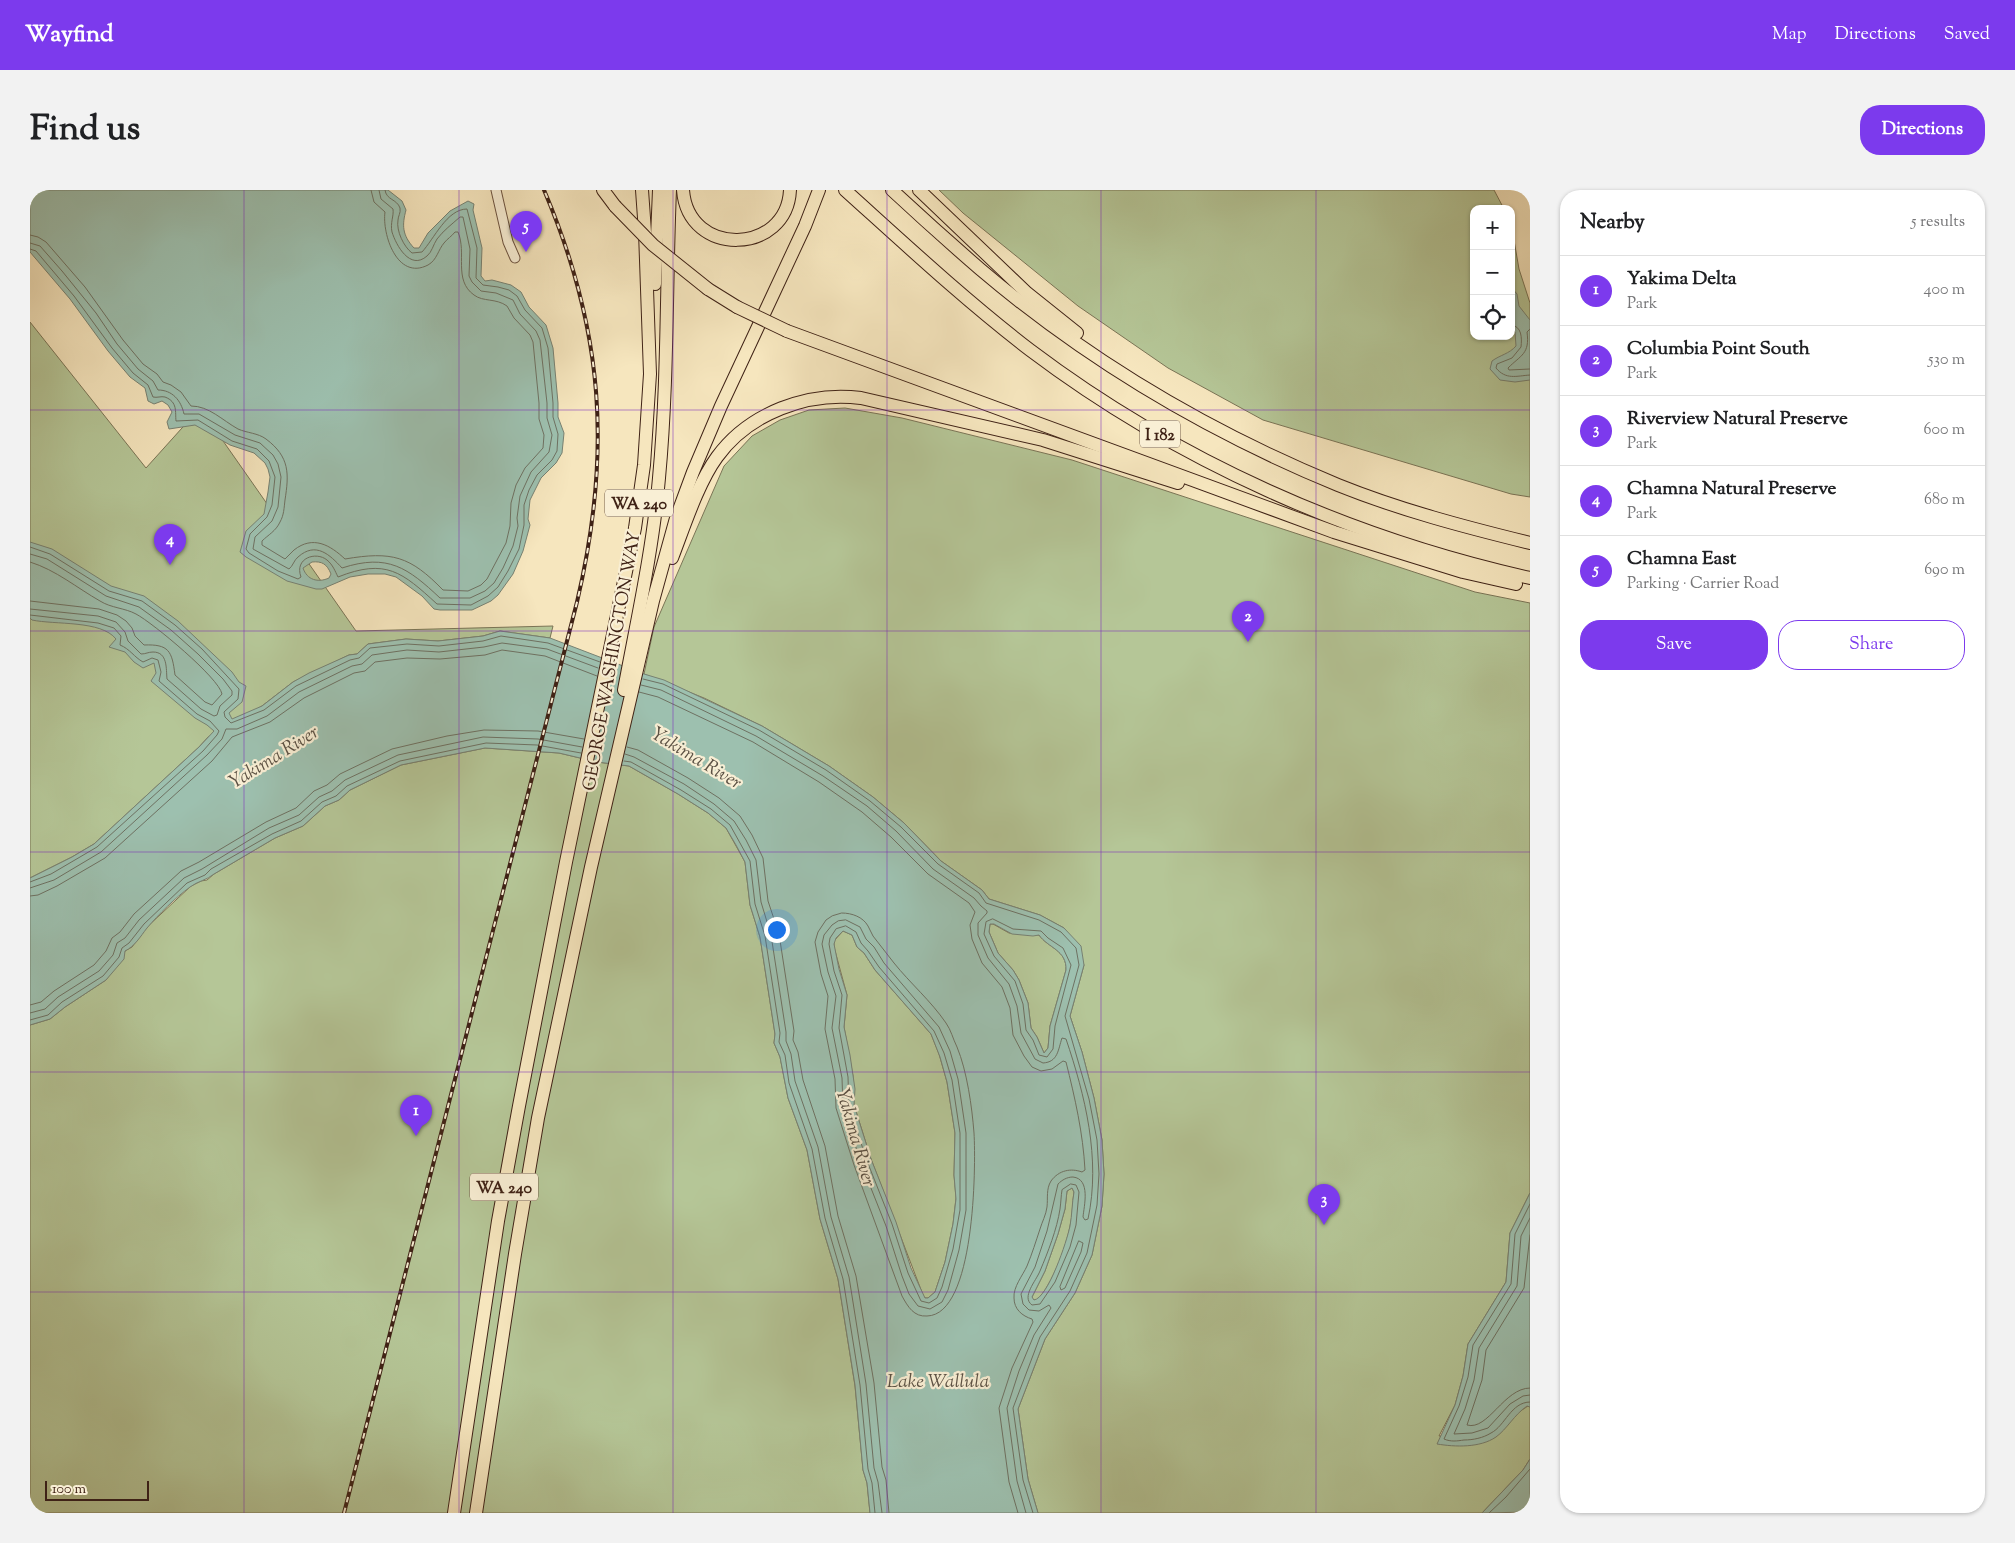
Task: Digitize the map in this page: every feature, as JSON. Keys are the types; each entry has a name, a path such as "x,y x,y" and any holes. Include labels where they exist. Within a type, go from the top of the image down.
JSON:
{"highway":[{"path":"603,190 615,206 653,245 684,271 708,289 738,307 787,331 1359,541 1463,572 1530,586"},
{"name":"WA 240","path":"454,1513 500,1211 566,862 631,556 644,465 650,374 646,232 642,190"},
{"path":"650,374 659,190"},
{"name":"GEORGE WASHINGTON WAY","path":"476,1513 526,1185 639,636 654,524 664,416 670,190"},
{"path":"683,190 687,210 693,220 712,235 732,240 762,235 784,213 788,204 790,190"},
{"name":"I 182","path":"845,190 955,290 1024,345 1076,382 1165,438 1257,485 1359,528 1458,561 1530,578"},
{"name":"I 182","path":"892,190 980,269 1018,300 1112,368 1171,403 1272,456 1339,486 1429,517 1530,543"},
{"path":"919,190 1027,293 1083,338 1171,403"},
{"name":"WA 240","path":"639,636 648,621 674,525 693,472 721,406 818,194"},
{"path":"648,621 704,479 717,457 738,435 763,417 787,406 811,399 836,396 862,398 1044,440 1227,500 1263,507"}],"street":[{"path":"496,190 508,242 515,258"}],"shaded area":[{"path":"939,190 1494,190 1502,205 1470,205 1470,340 1515,340 1515,246 1519,269 1530,303 1530,497 1511,494 1263,420 1168,368 1078,306 963,213"},
{"path":"30,322 146,468 200,408 356,631 553,626 550,638 500,631 483,636 438,641 406,639 368,644 357,654 349,655 293,682 262,706 208,737 94,844 30,878"},
{"path":"845,408 902,418 1072,460 1475,592 1530,603 1530,1193 1510,1233 1506,1282 1468,1344 1463,1376 1455,1405 1439,1436 1495,1437 1516,1414 1528,1406 1530,1407 1530,1459 1523,1470 1482,1513 1038,1513 1028,1479 1018,1409 1045,1339 1075,1293 1092,1255 1102,1206 1104,1174 1102,1140 1094,1098 1070,1016 1084,965 1064,928 1040,915 989,899 982,890 941,861 904,823 873,797 829,766 762,726 704,698 644,674 654,627 724,466 752,436 780,420 809,410"},
{"path":"485,748 559,753 597,762 629,766 708,813 726,828 745,862 750,905 760,937 775,1034 774,1043 780,1057 788,1098 807,1150 820,1219 838,1279 855,1386 863,1470 867,1483 870,1513 30,1513 30,1025 50,1019 106,980 125,951 132,947 147,927 191,886 207,880 275,838 303,826 325,806 339,800 350,790 401,765"},
{"path":"990,924 1009,933 1039,935 1063,958 1066,970 1050,1026 1048,1048 1044,1053 1031,1028 1028,1003 1019,980 998,953 989,932"},
{"path":"843,931 852,935 857,947 864,953 875,970 931,1034 947,1082 955,1133 954,1175 956,1198 945,1262 935,1292 928,1298 925,1298 923,1295 871,1159 854,1105 853,1076 844,1027 847,995 834,947 834,941"},
{"path":"1072,1188 1074,1192 1072,1218 1062,1255 1043,1293 1037,1300 1033,1300 1032,1297 1045,1271 1058,1234 1065,1209 1067,1191"}],"water":[{"path":"30,190 388,190 402,201 406,210 404,220 405,234 414,248 419,248 428,233 450,211 468,201 474,204 473,210 482,248 481,276 485,281 492,280 511,285 521,292 529,307 546,325 553,348 558,417 564,433 562,453 556,463 541,478 530,500 528,519 530,525 523,551 513,574 498,595 491,601 472,610 440,610 434,609 422,596 396,577 385,574 368,574 350,577 322,589 316,589 287,581 246,557 240,552 246,531 264,514 270,477 265,463 254,453 230,445 195,425 169,429 167,422 172,412 168,405 162,401 154,404 148,401 145,388 130,377 108,351 70,299 30,252","holes":["312,562 324,564 328,568 331,574 329,578 317,580 307,575 303,568"]},
{"path":"1515,292 1519,306 1530,320 1530,380 1515,382 1500,380 1490,369 1492,361 1516,346"},
{"path":"30,542 52,549 111,586 144,596 178,621 232,672 239,682 246,686 242,702 229,713 232,719 262,706 293,682 309,673 349,655 357,654 368,644 406,639 438,641 483,636 500,631 550,638 664,680 762,726 829,766 873,797 904,823 941,861 982,890 989,899 1040,915 1064,928 1081,946 1084,965 1070,1016 1094,1098 1102,1140 1104,1174 1102,1206 1092,1255 1075,1293 1045,1339 1018,1409 1028,1479 1038,1513 870,1513 867,1483 863,1470 855,1385 838,1279 820,1219 807,1150 788,1098 780,1057 774,1043 775,1034 760,937 750,905 745,862 726,828 708,813 629,766 597,762 559,753 485,748 401,765 350,790 339,800 325,806 303,826 275,838 190,887 167,906 135,944 125,951 124,959 106,980 50,1019 30,1025 30,878 94,844 214,731 195,718 151,681 156,673 154,663 143,668 125,652 109,647 116,639 109,633 89,626 32,620 30,618","holes":["990,924 994,924 1012,934 1039,935 1063,958 1066,970 1050,1026 1048,1048 1044,1053 1031,1028 1028,1003 1019,980 998,953 989,932","843,931 852,935 857,947 864,953 875,970 931,1034 947,1082 955,1133 954,1175 956,1199 945,1262 935,1292 928,1298 925,1298 911,1268 896,1222 871,1159 854,1105 855,1089 844,1027 847,995 834,944 836,938","1072,1188 1074,1192 1070,1226 1065,1244 1051,1280 1045,1290 1034,1300 1032,1297 1045,1271 1058,1234 1065,1209 1067,1191"]},
{"path":"1530,1193 1530,1407 1527,1406 1522,1410 1500,1434 1490,1441 1467,1446 1437,1444 1455,1405 1463,1376 1468,1344 1506,1282 1510,1233"},
{"path":"1530,1459 1530,1512 1482,1513 1523,1470"}],"railway":[{"path":"344,1513 577,602 588,547 595,495 598,443 596,393 590,343 579,293 564,242 544,190"}],"place":[{"name":"Chamna East","path":"526,252"},
{"name":"Chamna Natural Preserve","path":"170,565"},
{"name":"Columbia Point South","path":"1248,642"},
{"name":"Yakima Delta","path":"416,1136"},
{"name":"Riverview Natural Preserve","path":"1324,1225"}],"water label":[{"name":"Yakima River","path":"273,756"},
{"name":"Yakima River","path":"697,757"},
{"name":"Yakima River","path":"857,1137"},
{"name":"Lake Wallula","path":"938,1380"}]}
